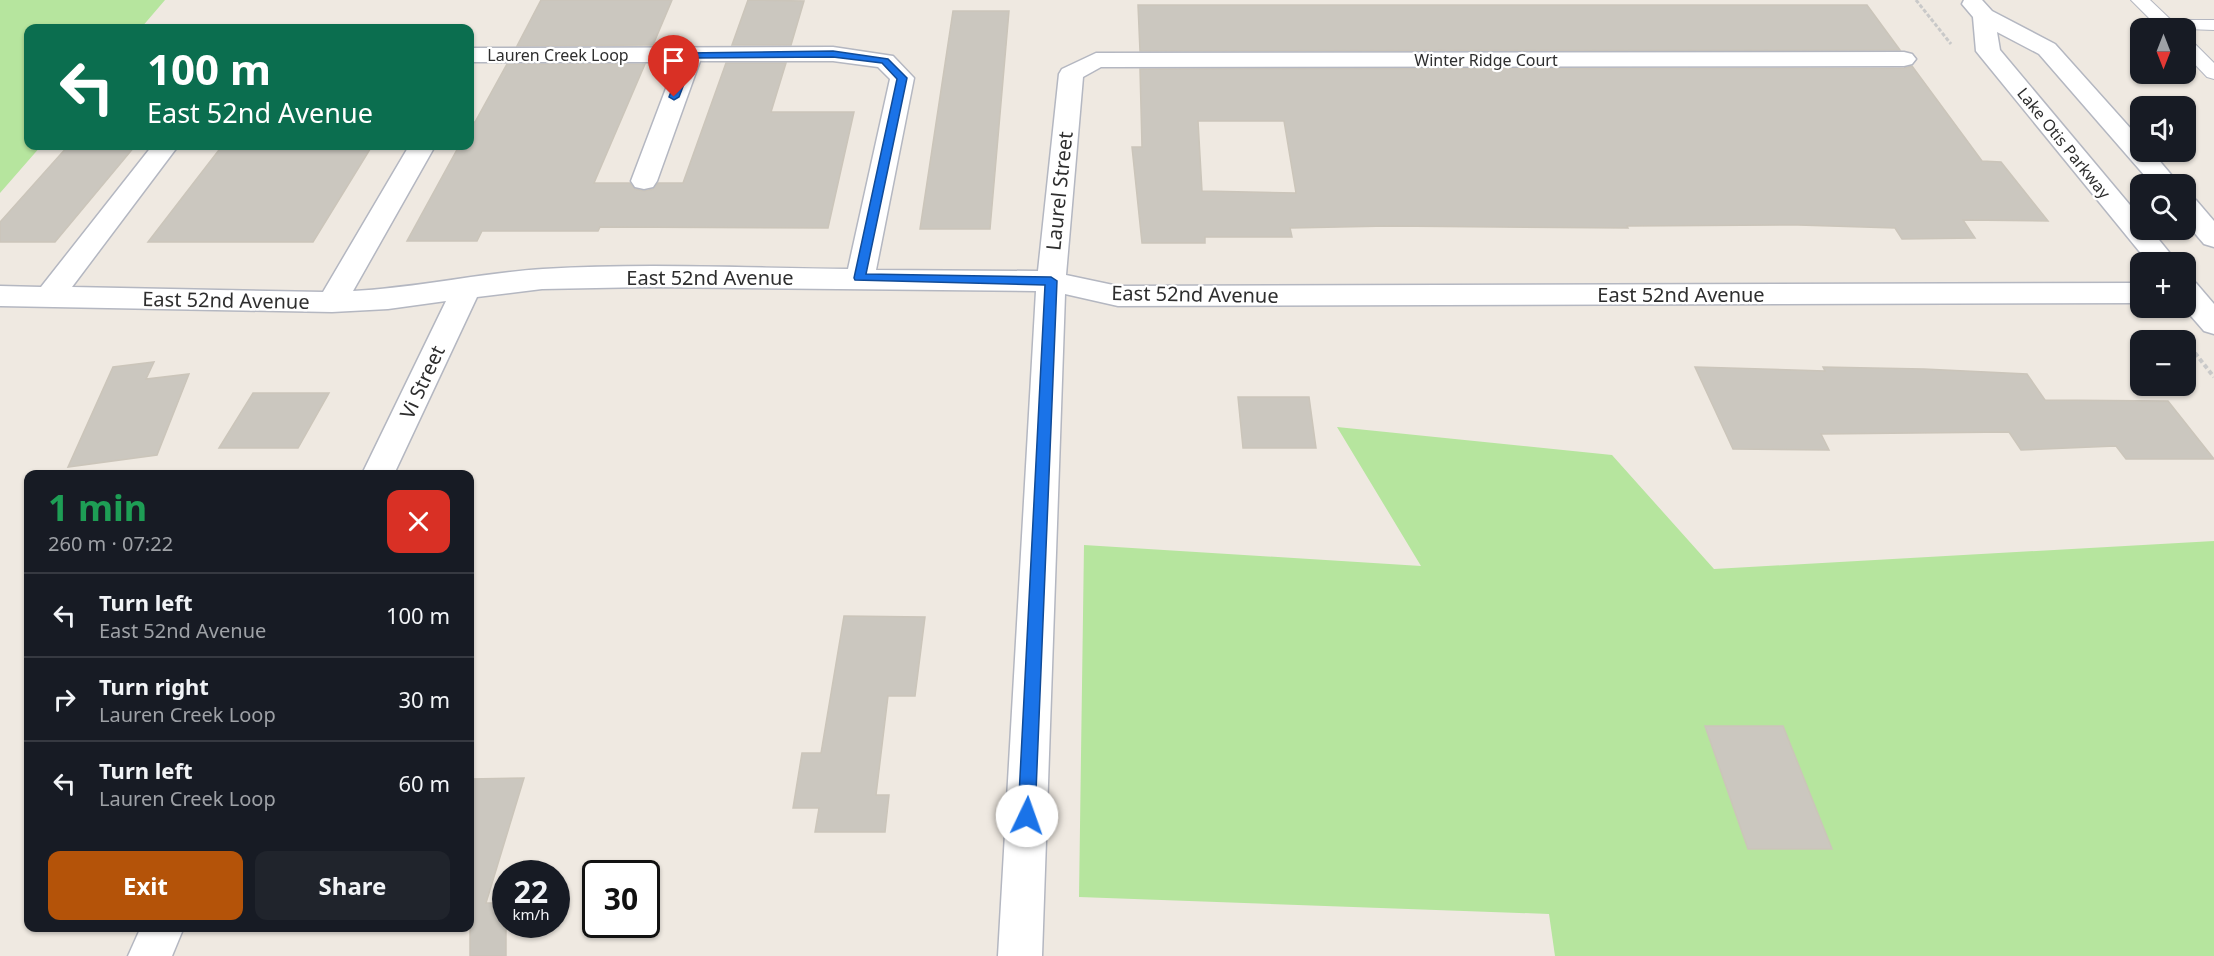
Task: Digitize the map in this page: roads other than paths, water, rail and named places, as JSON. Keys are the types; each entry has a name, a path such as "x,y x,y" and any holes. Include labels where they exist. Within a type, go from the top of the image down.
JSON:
{"street":[{"name":"Lake Otis Parkway","path":"1977,8 2047,49 2157,174"},
{"name":"Lake Otis Parkway","path":"1977,8 1988,51 2155,252"},
{"name":"Lauren Creek Loop","path":"474,57 833,54 885,61 902,78 860,278"},
{"path":"644,181 690,55"},
{"name":"Winter Ridge Court","path":"1071,74 1096,60 1904,59"},
{"name":"Laurel Street","path":"1020,956 1051,281 1071,74"},
{"path":"48,298 162,150"},
{"path":"332,302 420,150"},
{"path":"2196,217 2214,238"},
{"name":"East 52nd Avenue","path":"0,296 332,302 388,300 542,279 649,277 1051,281 1118,296 2130,293"},
{"name":"Vi Street","path":"380,470 465,291"},
{"path":"2196,303 2214,324"},
{"path":"150,956 162,932"}],"lane":[{"path":"2140,0 2159,18"},
{"path":"2196,25 2214,25"},
{"path":"2196,55 2214,73"}]}
